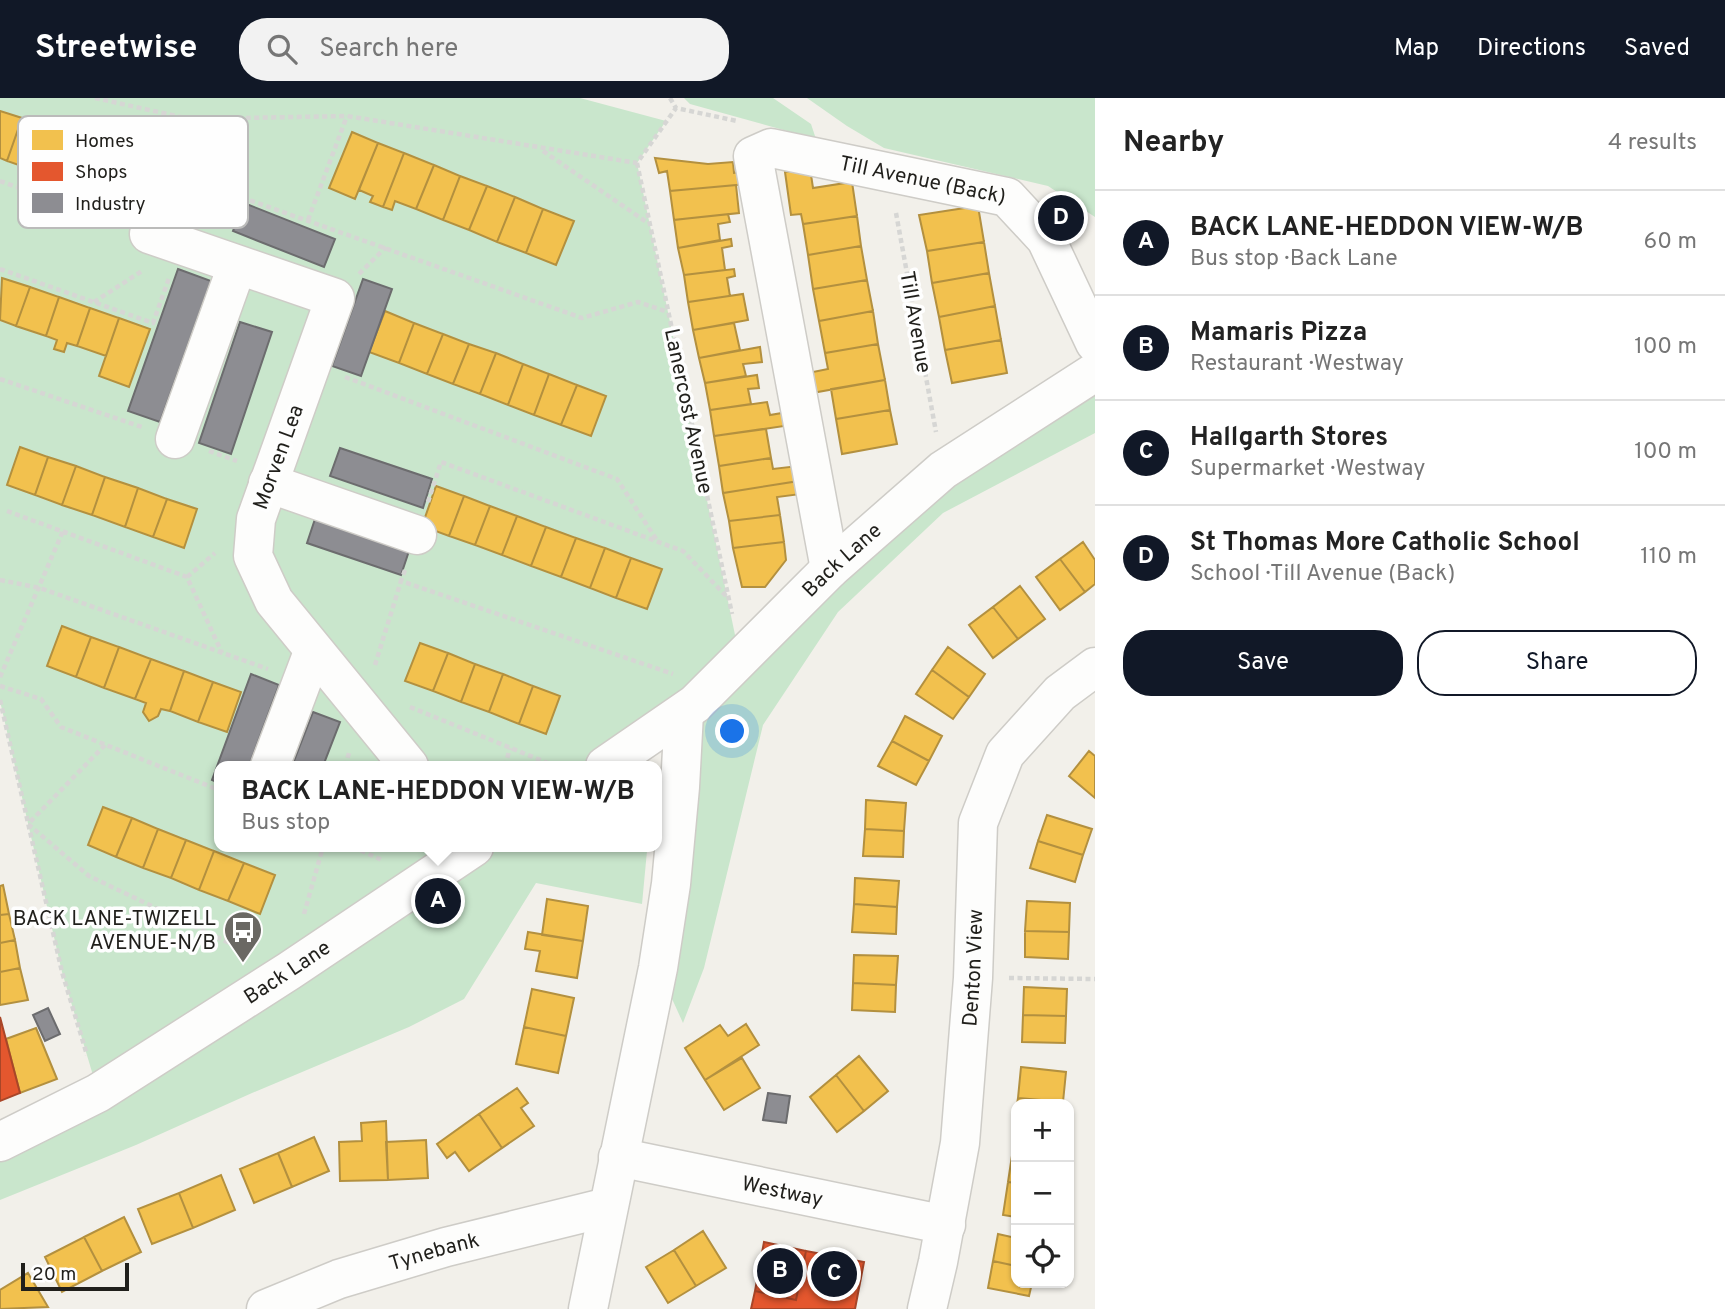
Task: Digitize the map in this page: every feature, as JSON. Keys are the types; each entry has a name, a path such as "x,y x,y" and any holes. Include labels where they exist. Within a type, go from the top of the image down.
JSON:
{"street":[{"name":"Till Avenue (Back)","path":"747,139 771,148 1007,197 1046,239 1095,342"},
{"path":"747,139 831,569"},
{"name":"Morven Lea","path":"165,240 335,298 256,519 253,556 308,667 362,707 405,761"},
{"path":"175,439 237,266"},
{"name":"Back Lane","path":"612,761 684,713 831,569 943,470 1095,372"},
{"path":"270,478 417,535"},
{"path":"272,761 308,667"},
{"name":"Denton View","path":"927,1309 946,1225 960,1143 974,978 978,823 1004,754 1060,693 1095,667"},
{"path":"588,1309 658,968 671,884 684,713"},
{"name":"Back Lane","path":"0,1142 98,1093 289,971 467,852"},
{"name":"Westway","path":"618,1157 946,1225"},
{"name":"Tynebank","path":"266,1309 339,1279 446,1247 608,1207"}],"path":[{"path":"95,98 176,116"},
{"path":"670,98 676,108 747,139"},
{"path":"248,118 347,116 637,163 676,108"},
{"path":"308,220 347,116"},
{"path":"540,148 649,224"},
{"name":"Lanercost Avenue","path":"637,163 740,660"},
{"name":"Till Avenue","path":"889,174 943,470"},
{"path":"0,181 18,187"},
{"path":"248,199 582,318 638,302 668,313"},
{"path":"131,228 165,240"},
{"path":"0,269 96,300 153,323 166,228"},
{"path":"312,364 617,479 658,542"},
{"path":"0,379 175,439 270,478"},
{"path":"362,707 441,462 683,551 729,599"},
{"path":"7,511 187,577 222,653"},
{"path":"0,677 63,531"},
{"path":"0,580 40,588 222,653 308,667"},
{"path":"401,581 712,688"},
{"path":"0,686 41,699 61,727 214,788"},
{"path":"0,700 62,972 98,1093"},
{"path":"403,705 542,761"},
{"path":"28,824 105,745"},
{"path":"506,761 510,748"},
{"path":"28,824 89,876 289,971 322,852"},
{"path":"974,978 1095,979"}],"green space":[{"path":"0,98 580,98 666,121 637,163 740,659 830,569 1095,372 1095,433 943,513 838,612 763,725 704,968 683,1023 658,968 684,714 613,761 214,761 214,852 647,852 642,904 536,883 464,999 409,1027 136,1145 0,1200 0,1142 98,1092 62,972 0,701"},
{"path":"684,98 773,98 811,124 816,139 690,104"},
{"path":"807,98 1095,98 1095,217 1048,186 884,148"}],"building: Homes":[{"path":"0,111 18,117 18,129 7,161 0,158"},
{"path":"18,129 18,165 7,161"},
{"path":"352,132 378,143 355,199 329,188"},
{"path":"378,143 404,153 383,207 370,202 373,196 359,190"},
{"path":"404,153 434,165 416,209 395,201 392,210 383,207"},
{"path":"655,158 708,164 733,162 734,173 745,172 747,184 670,191 667,171 659,173"},
{"path":"434,165 460,176 443,220 416,209"},
{"path":"810,168 813,188 852,182 857,216 803,224 801,214 791,215 785,172"},
{"path":"460,176 487,186 469,230 443,220"},
{"path":"736,185 739,213 674,220 670,191"},
{"path":"487,186 515,197 497,242 469,230"},
{"path":"515,197 543,209 526,253 497,242"},
{"path":"978,206 984,242 927,251 919,215"},
{"path":"543,209 574,221 556,265 526,253"},
{"path":"728,214 730,222 718,224 720,240 678,248 674,220"},
{"path":"857,216 861,246 808,255 803,224"},
{"path":"731,239 732,246 722,248 725,270 684,275 678,248"},
{"path":"984,242 989,273 932,283 927,251"},
{"path":"861,246 867,280 813,289 808,255"},
{"path":"734,269 735,276 727,278 730,296 688,302 684,275"},
{"path":"989,273 995,306 939,317 932,283"},
{"path":"2,278 30,287 16,326 0,320"},
{"path":"867,280 873,311 819,321 813,289"},
{"path":"30,287 59,297 46,336 16,326"},
{"path":"743,294 748,320 693,330 688,302"},
{"path":"59,297 90,308 77,346 67,343 64,352 54,349 57,340 46,336"},
{"path":"995,306 1001,340 945,350 939,317"},
{"path":"90,308 119,318 106,356 77,346"},
{"path":"385,311 414,323 399,363 369,352"},
{"path":"873,311 878,344 825,353 819,321"},
{"path":"119,318 150,329 129,387 99,376"},
{"path":"414,323 443,334 427,374 399,363"},
{"path":"734,323 740,350 699,358 693,330"},
{"path":"443,334 469,344 453,384 427,374"},
{"path":"1001,340 1007,373 952,383 945,350"},
{"path":"469,344 496,353 480,394 453,384"},
{"path":"878,344 885,380 812,393 808,373 828,369 825,353"},
{"path":"760,347 762,362 743,364 746,376 705,383 699,358"},
{"path":"496,353 523,364 508,405 480,394"},
{"path":"523,364 549,374 534,415 508,405"},
{"path":"549,374 577,385 561,425 534,415"},
{"path":"757,375 759,388 748,389 751,404 710,410 705,383"},
{"path":"885,380 890,410 836,419 831,389"},
{"path":"577,385 606,396 591,436 561,425"},
{"path":"767,402 770,415 788,412 791,425 714,436 710,410"},
{"path":"890,410 897,444 842,454 836,419"},
{"path":"766,429 771,458 719,466 714,436"},
{"path":"20,447 48,457 35,495 7,485"},
{"path":"48,457 76,466 62,505 35,495"},
{"path":"771,458 773,469 798,466 799,481 723,493 719,466"},
{"path":"76,466 105,477 92,515 62,505"},
{"path":"105,477 138,488 125,527 92,515"},
{"path":"799,481 801,494 777,497 780,515 729,521 723,493"},
{"path":"436,486 464,496 449,536 422,526"},
{"path":"138,488 167,499 153,537 125,527"},
{"path":"464,496 490,506 475,545 449,536"},
{"path":"167,499 197,509 184,548 153,537"},
{"path":"490,506 517,516 502,555 475,545"},
{"path":"780,515 784,542 733,548 729,521"},
{"path":"517,516 546,527 531,566 502,555"},
{"path":"546,527 576,538 561,577 531,566"},
{"path":"576,538 605,548 590,588 561,577"},
{"path":"784,542 786,560 765,587 742,587 733,548"},
{"path":"1083,542 1095,560 1095,584 1085,592 1060,559"},
{"path":"605,548 631,558 616,598 590,588"},
{"path":"631,558 662,569 647,609 616,598"},
{"path":"1060,559 1085,592 1060,610 1036,577"},
{"path":"1020,586 1045,619 1018,639 993,607"},
{"path":"993,607 1018,639 993,658 969,625"},
{"path":"62,626 91,637 76,677 47,666"},
{"path":"91,637 119,647 104,688 76,677"},
{"path":"420,643 448,653 433,691 405,681"},
{"path":"119,647 151,659 135,699 104,688"},
{"path":"948,647 985,674 969,697 932,670"},
{"path":"448,653 475,664 461,702 433,691"},
{"path":"151,659 184,671 170,711 161,709 158,716 149,721 143,712 146,703 135,699"},
{"path":"475,664 503,674 489,712 461,702"},
{"path":"932,670 969,697 953,719 916,694"},
{"path":"184,671 213,682 198,722 170,711"},
{"path":"503,674 533,686 519,724 489,712"},
{"path":"213,682 241,692 227,732 198,722"},
{"path":"533,686 560,696 546,734 519,724"},
{"path":"905,716 942,736 929,761 892,741"},
{"path":"892,741 929,761 916,785 878,766"},
{"path":"1089,751 1095,756 1095,798 1069,776"},
{"path":"866,800 906,803 904,831 865,829"},
{"path":"103,807 132,818 116,857 88,845"},
{"path":"1047,815 1092,829 1083,855 1038,841"},
{"path":"132,818 158,829 143,868 116,857"},
{"path":"158,829 186,840 171,878 143,868"},
{"path":"865,829 904,831 903,857 863,856"},
{"path":"186,840 214,851 199,890 171,878"},
{"path":"1038,841 1083,855 1075,882 1030,868"},
{"path":"214,851 244,863 228,901 199,890"},
{"path":"244,863 275,875 260,914 228,901"},
{"path":"855,878 899,881 897,907 854,904"},
{"path":"3,885 9,914 0,915 0,886"},
{"path":"547,899 588,906 583,941 542,935"},
{"path":"1027,901 1070,903 1069,932 1025,931"},
{"path":"854,904 897,907 896,934 852,932"},
{"path":"9,914 15,940 0,943 0,915"},
{"path":"1025,931 1069,932 1068,959 1025,957"},
{"path":"528,932 583,941 577,978 536,971 540,951 525,949"},
{"path":"15,940 20,968 0,972 0,943"},
{"path":"854,955 898,956 896,985 853,983"},
{"path":"20,968 28,1000 0,1005 0,972"},
{"path":"853,983 896,985 895,1012 852,1010"},
{"path":"1024,987 1067,989 1066,1016 1023,1015"},
{"path":"532,989 574,998 566,1036 524,1027"},
{"path":"1023,1015 1066,1016 1065,1043 1022,1042"},
{"path":"746,1024 759,1045 705,1080 685,1048 720,1025 728,1036"},
{"path":"524,1027 566,1036 558,1073 516,1064"},
{"path":"36,1028 57,1079 20,1093 6,1039"},
{"path":"859,1056 888,1091 864,1111 836,1075"},
{"path":"742,1058 760,1088 724,1110 705,1080"},
{"path":"1021,1067 1066,1072 1063,1099 1018,1098"},
{"path":"836,1075 864,1111 837,1132 810,1097"},
{"path":"517,1088 528,1103 521,1108 534,1126 502,1148 479,1114"},
{"path":"479,1114 502,1148 469,1171 455,1152 447,1158 437,1144"},
{"path":"386,1121 388,1180 340,1181 339,1142 362,1141 361,1123"},
{"path":"314,1137 329,1171 292,1187 278,1153"},
{"path":"426,1140 428,1178 388,1180 386,1142"},
{"path":"278,1153 292,1187 254,1203 240,1169"},
{"path":"221,1175 235,1210 193,1228 179,1193"},
{"path":"1008,1182 1011,1182 1011,1216 1003,1215"},
{"path":"179,1193 193,1228 152,1244 138,1209"},
{"path":"124,1217 141,1252 102,1271 84,1237"},
{"path":"703,1231 726,1268 696,1286 674,1250"},
{"path":"998,1234 1011,1237 1011,1265 993,1261"},
{"path":"84,1237 102,1271 62,1292 45,1257"},
{"path":"674,1250 696,1286 668,1303 646,1267"},
{"path":"993,1261 1011,1265 1011,1288 1031,1288 1029,1296 988,1288"},
{"path":"28,1273 48,1307 0,1309 0,1290"}],"building: Shops":[{"path":"0,1017 20,1093 0,1101"},
{"path":"764,1242 806,1251 796,1300 755,1291"},
{"path":"806,1251 864,1262 855,1309 751,1309 755,1291 796,1300"}],"building: Industry":[{"path":"248,205 335,239 324,267 233,231 234,228 248,228"},
{"path":"178,269 211,281 160,422 128,411"},
{"path":"363,279 392,289 361,376 332,366"},
{"path":"240,322 272,332 231,454 199,443"},
{"path":"340,448 432,479 423,508 330,476"},
{"path":"316,516 410,548 401,575 307,543"},
{"path":"251,674 279,685 251,761 219,761"},
{"path":"313,712 340,722 325,761 294,761"},
{"path":"48,1008 60,1034 45,1041 33,1015"},
{"path":"768,1093 790,1096 786,1123 763,1120"}],"place":[{"name":"St Thomas More Catholic School","path":"1061,218"},
{"name":"BACK LANE-HEDDON VIEW-W/B","path":"438,901"},
{"name":"BACK LANE-TWIZELL AVENUE-N/B","path":"243,964"},
{"name":"Mamaris Pizza","path":"780,1271"},
{"name":"Hallgarth Stores","path":"834,1274"}]}
